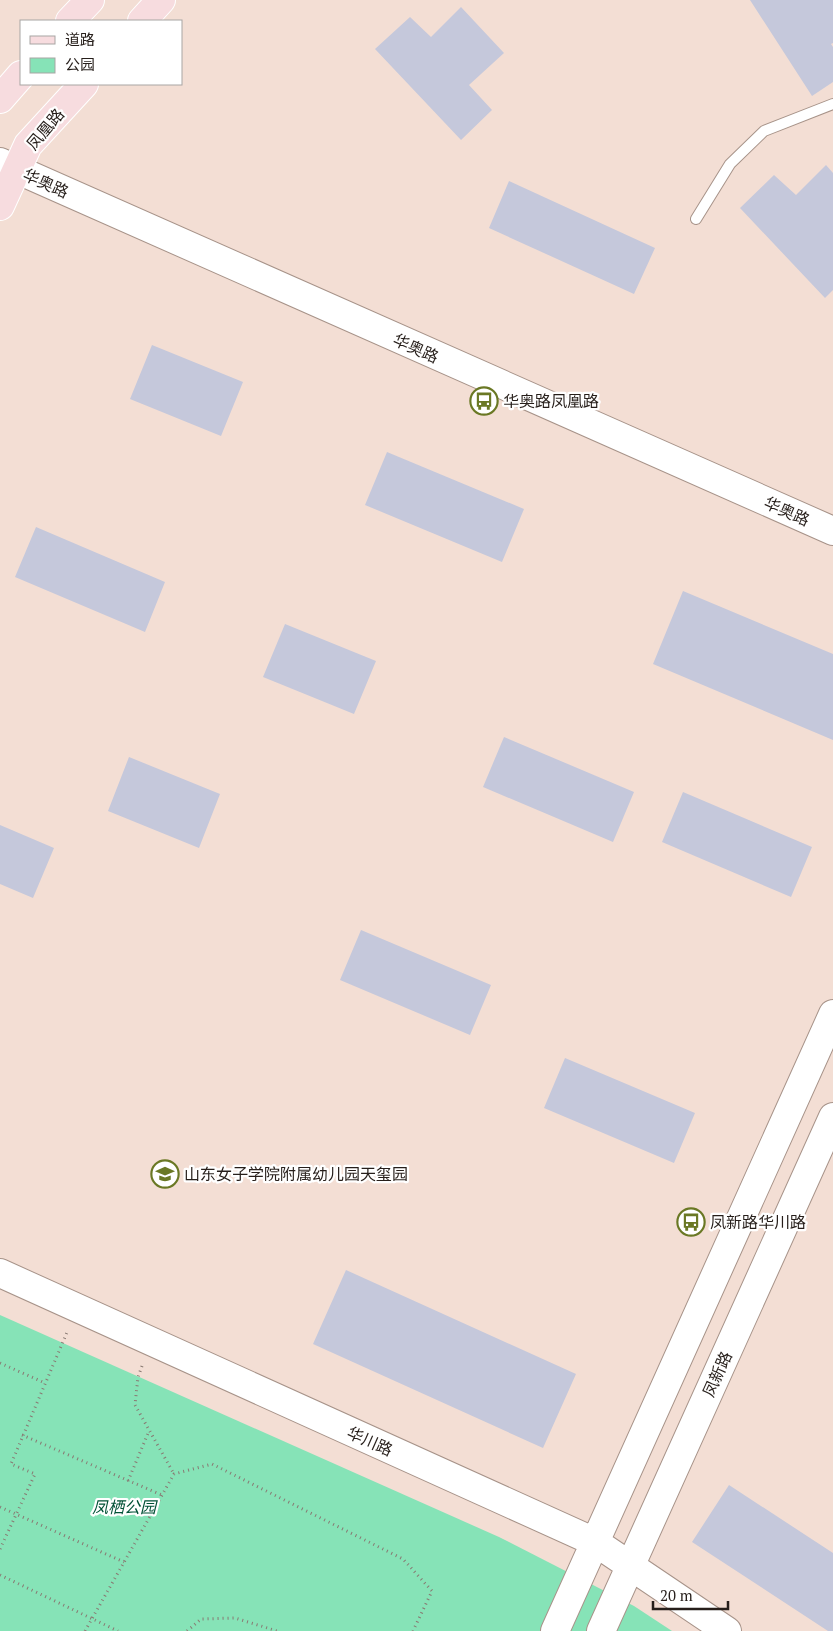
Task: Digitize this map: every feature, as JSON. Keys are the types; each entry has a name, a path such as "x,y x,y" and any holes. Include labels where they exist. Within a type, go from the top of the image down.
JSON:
{"main road":[{"path":"71,20 90,0"},
{"path":"143,20 161,0"},
{"path":"0,99 20,76"},
{"name":"凤凰路","path":"0,206 8,166 83,85"}],"street":[{"name":"华奥路","path":"8,166 833,531"},
{"path":"555,1631 833,1014"},
{"name":"凤新路","path":"601,1631 833,1117"},
{"name":"华川路","path":"0,1273 595,1542 727,1631"}],"lane":[{"path":"696,219 730,164 764,131 833,104"}],"path":[{"path":"0,1549 36,1474 11,1464 77,1308"},
{"path":"0,1363 45,1383"},
{"path":"138,1377 135,1405 174,1474"},
{"path":"128,1481 149,1432"},
{"path":"22,1435 162,1496"},
{"path":"85,1631 174,1474 212,1464 403,1559 432,1591 413,1631"},
{"path":"0,1507 124,1562"},
{"path":"0,1575 118,1631"},
{"path":"187,1631 201,1619 235,1618 277,1631"}],"green space":[{"name":"凤栖公园","path":"0,1315 499,1537 634,1606 672,1631 0,1631"}],"building":[{"path":"750,0 833,0 833,43 831,44 833,47 833,82 812,96"},
{"path":"461,7 504,53 469,85 492,110 461,140 375,49 410,17 431,37"},
{"path":"826,165 833,173 833,290 825,298 740,208 774,175 796,195"},
{"path":"509,181 655,248 634,294 489,228"},
{"path":"152,345 243,382 221,436 130,399"},
{"path":"387,452 524,509 502,562 365,505"},
{"path":"36,527 165,582 145,632 15,577"},
{"path":"683,591 833,654 833,740 653,664"},
{"path":"285,624 376,661 354,714 263,677"},
{"path":"504,737 634,792 613,842 483,787"},
{"path":"129,757 220,794 199,848 108,811"},
{"path":"683,792 812,847 791,897 662,842"},
{"path":"0,825 54,848 33,898 0,884"},
{"path":"361,930 491,985 470,1035 340,980"},
{"path":"565,1058 695,1113 674,1163 544,1108"},
{"path":"346,1270 576,1374 543,1448 313,1344"},
{"path":"729,1485 833,1553 833,1631 828,1631 692,1542"}],"place":[{"name":"华奥路凤凰路","path":"484,401"},
{"name":"山东女子学院附属幼儿园天玺园","path":"165,1174"},
{"name":"凤新路华川路","path":"691,1222"}]}
